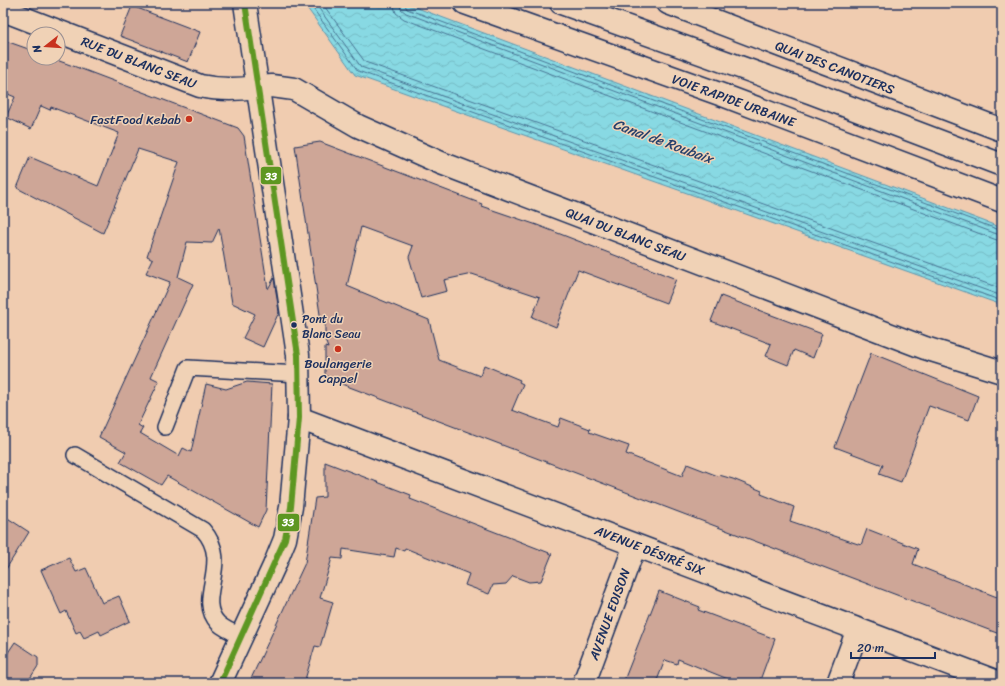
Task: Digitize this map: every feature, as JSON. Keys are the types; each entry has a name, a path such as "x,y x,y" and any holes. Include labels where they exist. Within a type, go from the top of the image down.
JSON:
{"main road":[{"path":"220,683 285,539 291,507 299,418 300,374 291,306 244,3"},
{"name":"VOIE RAPIDE URBAINE","path":"465,3 725,96 1002,201"},
{"path":"561,3 804,90 1002,166"},
{"name":"QUAI DES CANOTIERS","path":"668,3 1002,130"},
{"name":"RUE DU BLANC SEAU","path":"3,10 200,86 219,90 238,90 256,87"},
{"name":"QUAI DU BLANC SEAU","path":"256,87 272,86 294,89 358,126 441,163 925,348 1002,372"},
{"name":"AVENUE DÉSIRÉ SIX","path":"299,418 1000,683"},
{"name":"AVENUE EDISON","path":"584,683 635,545"},
{"path":"838,683 858,629"}],"lane":[{"path":"165,428 188,368 300,374"},
{"path":"75,455 203,530 212,543 216,559 210,596 211,611 218,624 242,636"}],"water":[{"name":"Canal de Roubaix","path":"300,3 404,3 1002,228 1002,305 355,75 305,5"}],"building":[{"path":"132,6 200,32 188,62 120,36"},
{"path":"3,40 26,48 26,66 66,66 66,63 238,128 244,136 268,289 274,278 279,312 263,347 243,338 255,314 232,303 219,228 212,243 187,242 178,277 193,284 151,377 159,381 138,425 143,428 140,433 179,456 183,448 191,452 206,384 226,389 247,382 272,384 266,510 258,527 167,476 161,485 120,462 126,452 99,437 170,282 146,273 153,259 147,256 179,162 138,149 103,233 17,188 30,157 98,186 119,133 51,107 50,110 41,106 31,129 6,117 15,97 3,92"},
{"path":"320,142 482,204 481,206 537,225 676,279 666,303 578,270 556,327 532,317 540,297 472,274 444,280 447,291 421,298 409,257 413,246 361,227 347,286 429,320 439,360 480,376 484,365 520,380 519,382 523,384 512,410 558,427 561,418 590,429 589,432 629,446 626,454 682,476 687,464 718,476 733,479 762,491 761,494 794,507 790,521 861,545 867,529 918,549 913,564 1002,599 1002,635 331,380 325,374 325,347 328,348 325,340 325,320 321,321 295,146"},
{"path":"721,296 822,334 813,358 794,350 788,365 766,356 771,344 711,321"},
{"path":"871,353 978,396 969,420 929,406 901,482 879,474 883,465 835,447"},
{"path":"325,462 411,495 410,499 552,554 541,581 529,582 513,576 506,584 493,585 489,594 465,585 469,574 405,548 404,551 396,548 394,557 343,549 342,559 332,558 320,598 333,602 320,647 315,646 304,683 249,683 305,563 315,498 325,497"},
{"path":"3,515 29,532 3,574"},
{"path":"69,558 76,572 86,568 102,603 119,596 130,621 101,635 99,631 84,638 80,631 76,633 66,611 61,614 41,570"},
{"path":"659,591 700,607 698,610 775,639 759,683 738,683 678,659 677,664 665,660 656,683 623,683"},
{"path":"15,642 38,657 38,666 27,683 3,683 3,660"}],"transit line":[{"name":"33","path":"220,683 285,539 291,507 299,418 298,355 245,3"}],"place":[{"name":"FastFood Kebab","path":"189,119"},
{"name":"Pont du Blanc Seau","path":"294,325"},
{"name":"Boulangerie Cappel","path":"338,349"}]}
